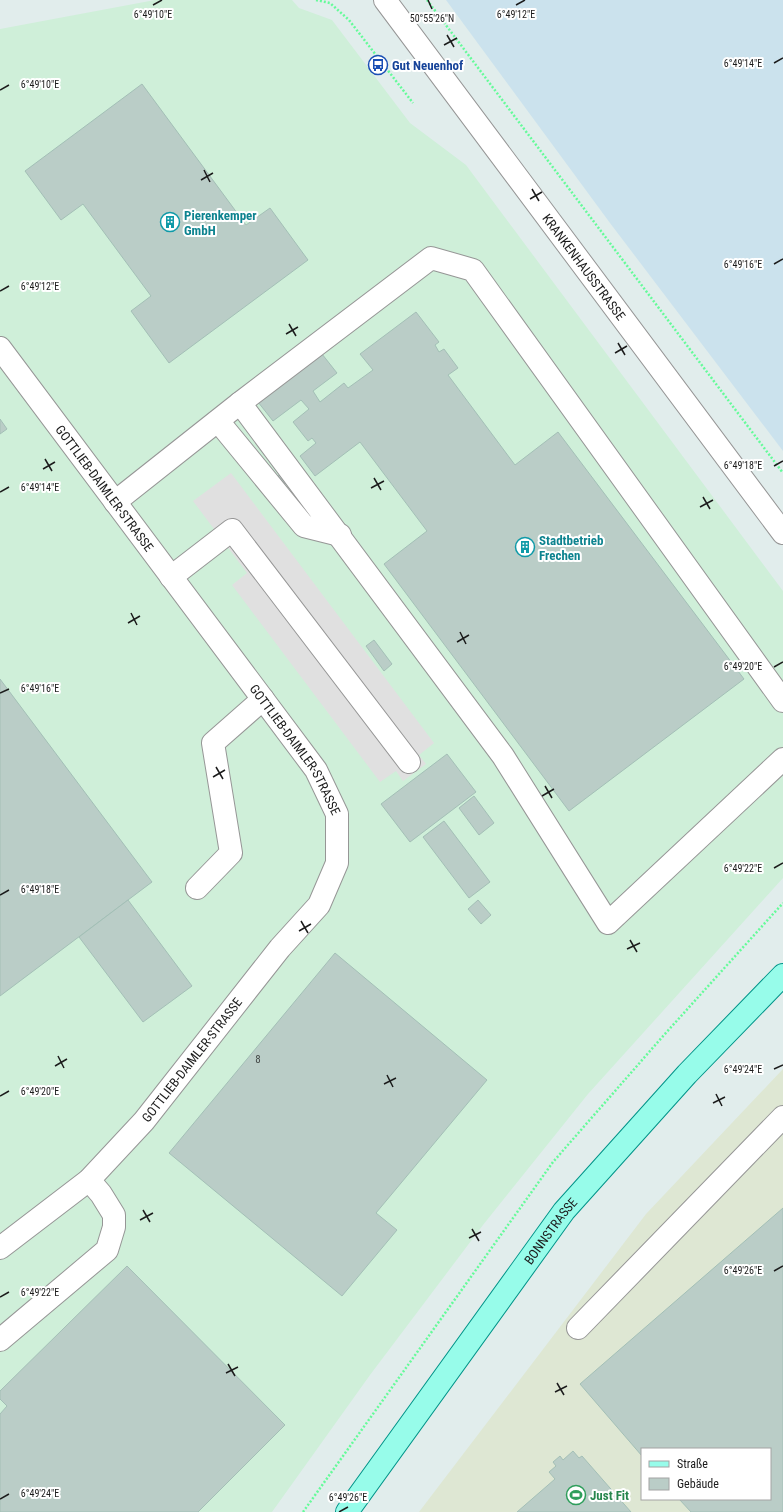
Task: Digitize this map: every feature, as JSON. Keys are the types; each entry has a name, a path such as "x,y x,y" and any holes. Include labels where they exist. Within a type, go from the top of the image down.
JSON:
{"main road":[{"name":"BONNSTRASSE","path":"347,1512 564,1211 688,1074 783,975"}],"street":[{"name":"KRANKENHAUSSTRASSE","path":"385,0 783,533"},
{"path":"115,502 240,403 430,258 474,270 783,701"},
{"name":"GOTTLIEB-DAIMLER-STRASSE","path":"0,348 316,770 337,814 337,863 319,904 280,948 144,1121 89,1180 0,1248"},
{"path":"240,403 340,535 503,756 608,923 783,759"},
{"path":"218,421 304,526 340,535"},
{"path":"171,577 232,530 409,762"},
{"path":"197,888 232,853 213,743 263,699"},
{"path":"578,1328 783,1117"},
{"path":"0,1340 107,1250 114,1227 114,1215 101,1194 89,1180"}],"path":[{"path":"316,0 330,3 349,20 413,103"},
{"path":"426,0 783,473"},
{"path":"303,1512 553,1162 783,903"}],"shaded area":[{"path":"155,0 292,0 299,8 332,20 410,123 466,165 783,591 783,878 588,1094 483,1225 370,1375 272,1512 0,1512 0,29"},
{"name":"Gut Neuenhof","path":"446,0 783,0 783,451 610,223"},
{"path":"231,473 434,743 419,755 426,764 403,781 396,771 380,782 232,585 247,573 193,501"},
{"path":"783,1069 783,1512 419,1512 646,1214"}],"building":[{"name":"Pierenkemper GmbH","path":"142,84 246,225 270,208 308,260 169,363 131,311 151,296 83,204 61,220 25,171"},
{"name":"Stadtbetrieb Frechen","path":"416,312 439,342 435,345 439,352 444,349 458,368 448,375 515,465 558,432 744,679 569,811 384,564 427,531 360,442 315,476 300,456 316,443 312,438 308,441 293,422 309,409 301,400 273,421 258,402 322,354 337,373 313,391 320,402 344,383 348,388 373,370 360,354"},
{"path":"0,419 7,429 0,434"},
{"path":"283,473 290,481 285,484 278,476"},
{"path":"374,640 392,664 384,671 366,646"},
{"path":"0,679 152,882 0,996"},
{"path":"447,754 476,792 410,842 381,804"},
{"path":"474,796 494,823 479,835 459,808"},
{"path":"444,821 490,882 469,898 423,837"},
{"path":"128,900 192,986 143,1022 79,937"},
{"path":"478,900 491,915 481,924 468,909"},
{"path":"335,953 487,1080 376,1213 397,1230 342,1296 169,1153"},
{"path":"783,1208 783,1512 691,1512 680,1500 771,1500 771,1448 641,1448 641,1455 580,1384"},
{"path":"127,1266 285,1425 198,1512 0,1512 0,1414 7,1406 0,1399 0,1391"},
{"name":"Just Fit","path":"573,1451 579,1458 582,1456 631,1512 517,1512 555,1479 549,1472 556,1466 553,1462 560,1456 563,1460"}],"place":[{"name":"Gut Neuenhof","path":"378,65"},
{"name":"Pierenkemper GmbH","path":"170,222"},
{"name":"Stadtbetrieb Frechen","path":"525,547"},
{"name":"Just Fit","path":"576,1495"}]}
